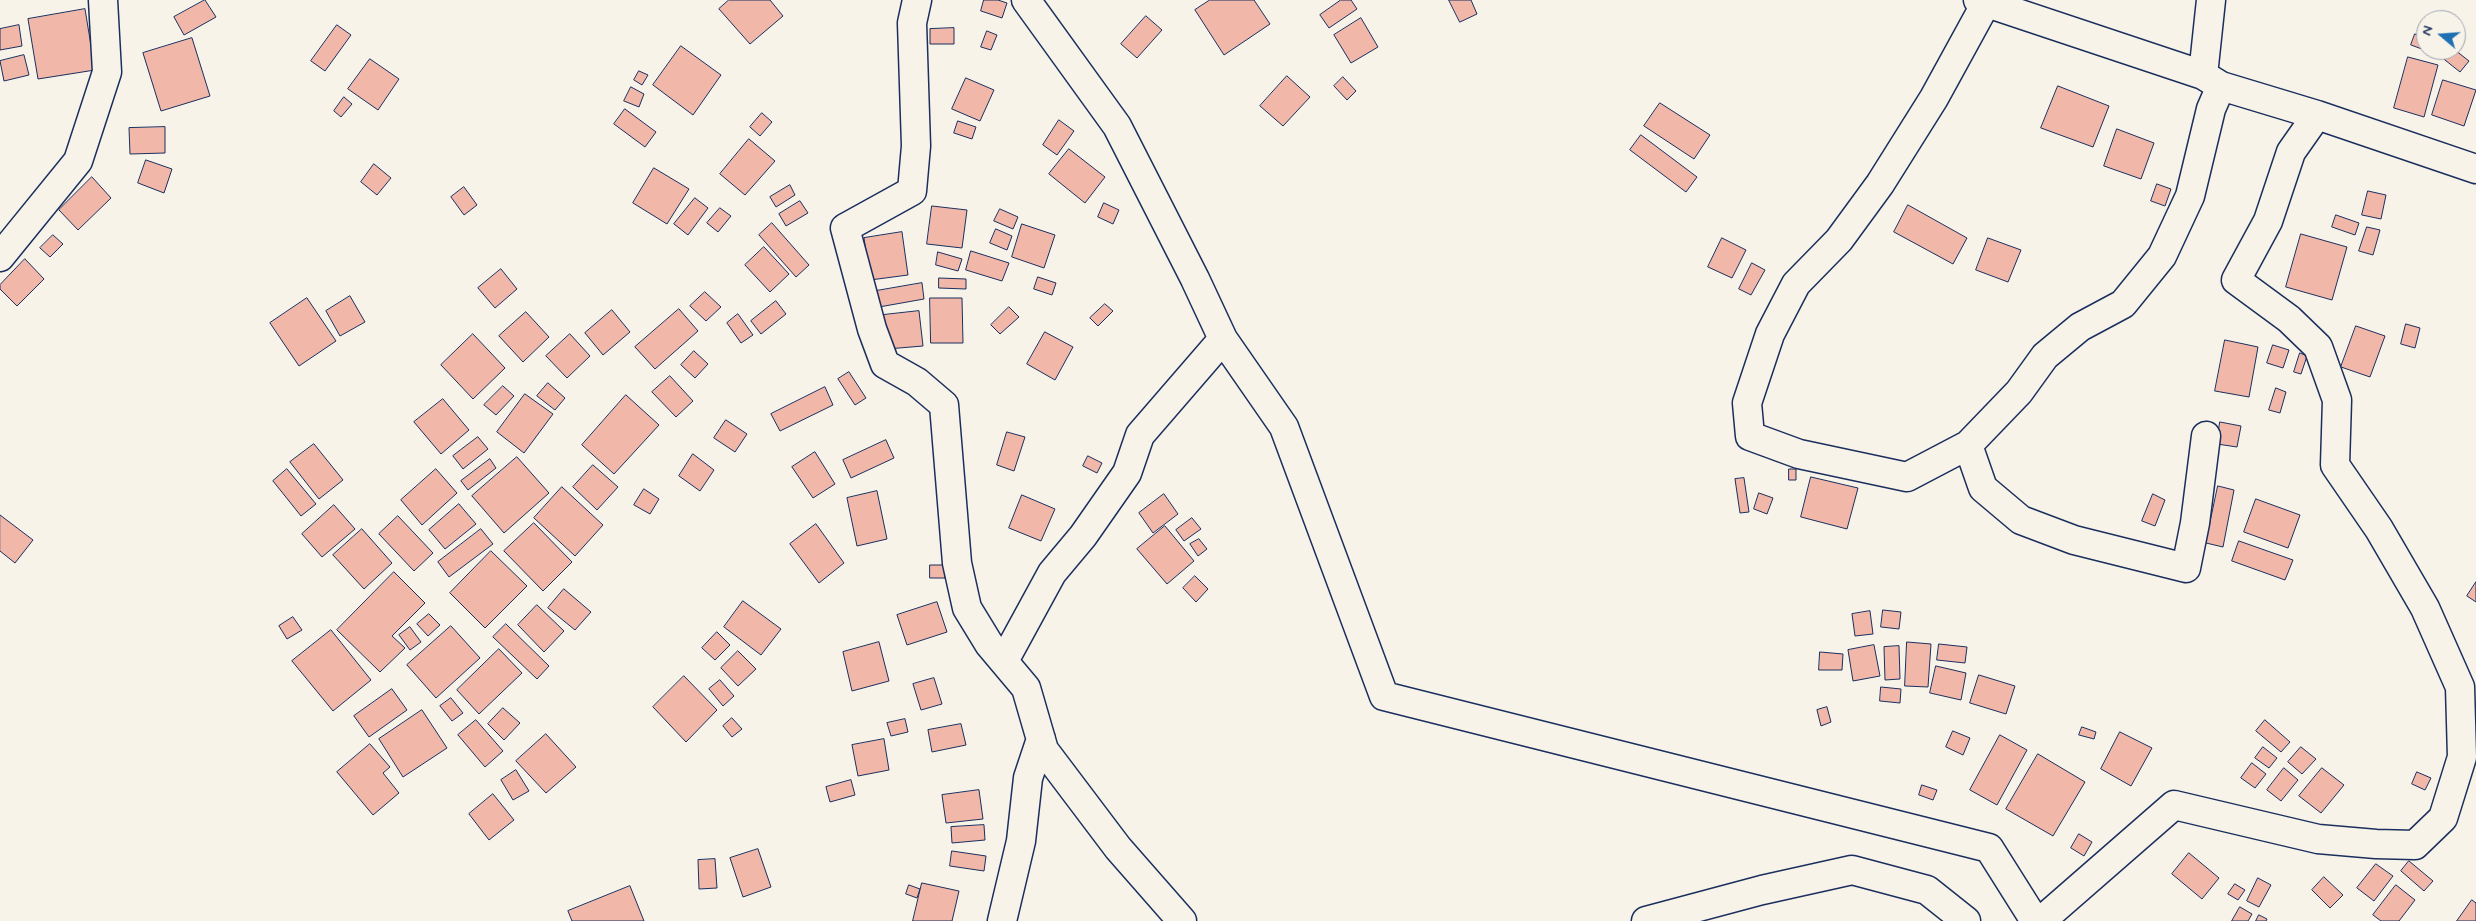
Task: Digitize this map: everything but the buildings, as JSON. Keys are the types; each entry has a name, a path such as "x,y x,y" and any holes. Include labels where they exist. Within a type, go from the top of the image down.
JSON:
{"street":[{"path":"0,257 78,161 107,72 103,0"},
{"path":"917,0 912,23 916,146 912,192 845,228 872,329 885,364 917,382 944,405 957,563 967,608 989,644 1026,688 1044,750 1118,848 1182,921"},
{"path":"1026,0 1117,126 1195,279 1223,339 1284,427 1384,696 1989,848 2035,921"},
{"path":"2211,0 2212,81 2211,109 2190,196 2162,256 2123,304 2080,327 2045,356 2019,392 1968,445 1907,477 1799,454 1750,436 1746,403 1770,334 1796,284 1839,240 1880,184 1934,98 1982,1 2212,81 2476,169"},
{"path":"2041,921 2174,805 2318,839 2376,844 2415,844 2442,818 2462,757 2460,687 2425,608 2379,529 2335,465 2337,400 2318,347 2289,319 2236,280 2268,222 2291,152 2317,115"},
{"path":"1004,661 1052,573 1083,536 1127,474 1140,435 1223,339"},
{"path":"1968,445 1983,488 2021,520 2074,540 2186,568 2195,523 2206,436"},
{"path":"1002,921 1021,841 1028,778 1041,738"},
{"path":"1646,921 1762,890 1852,870 1927,890 1966,921"}]}
